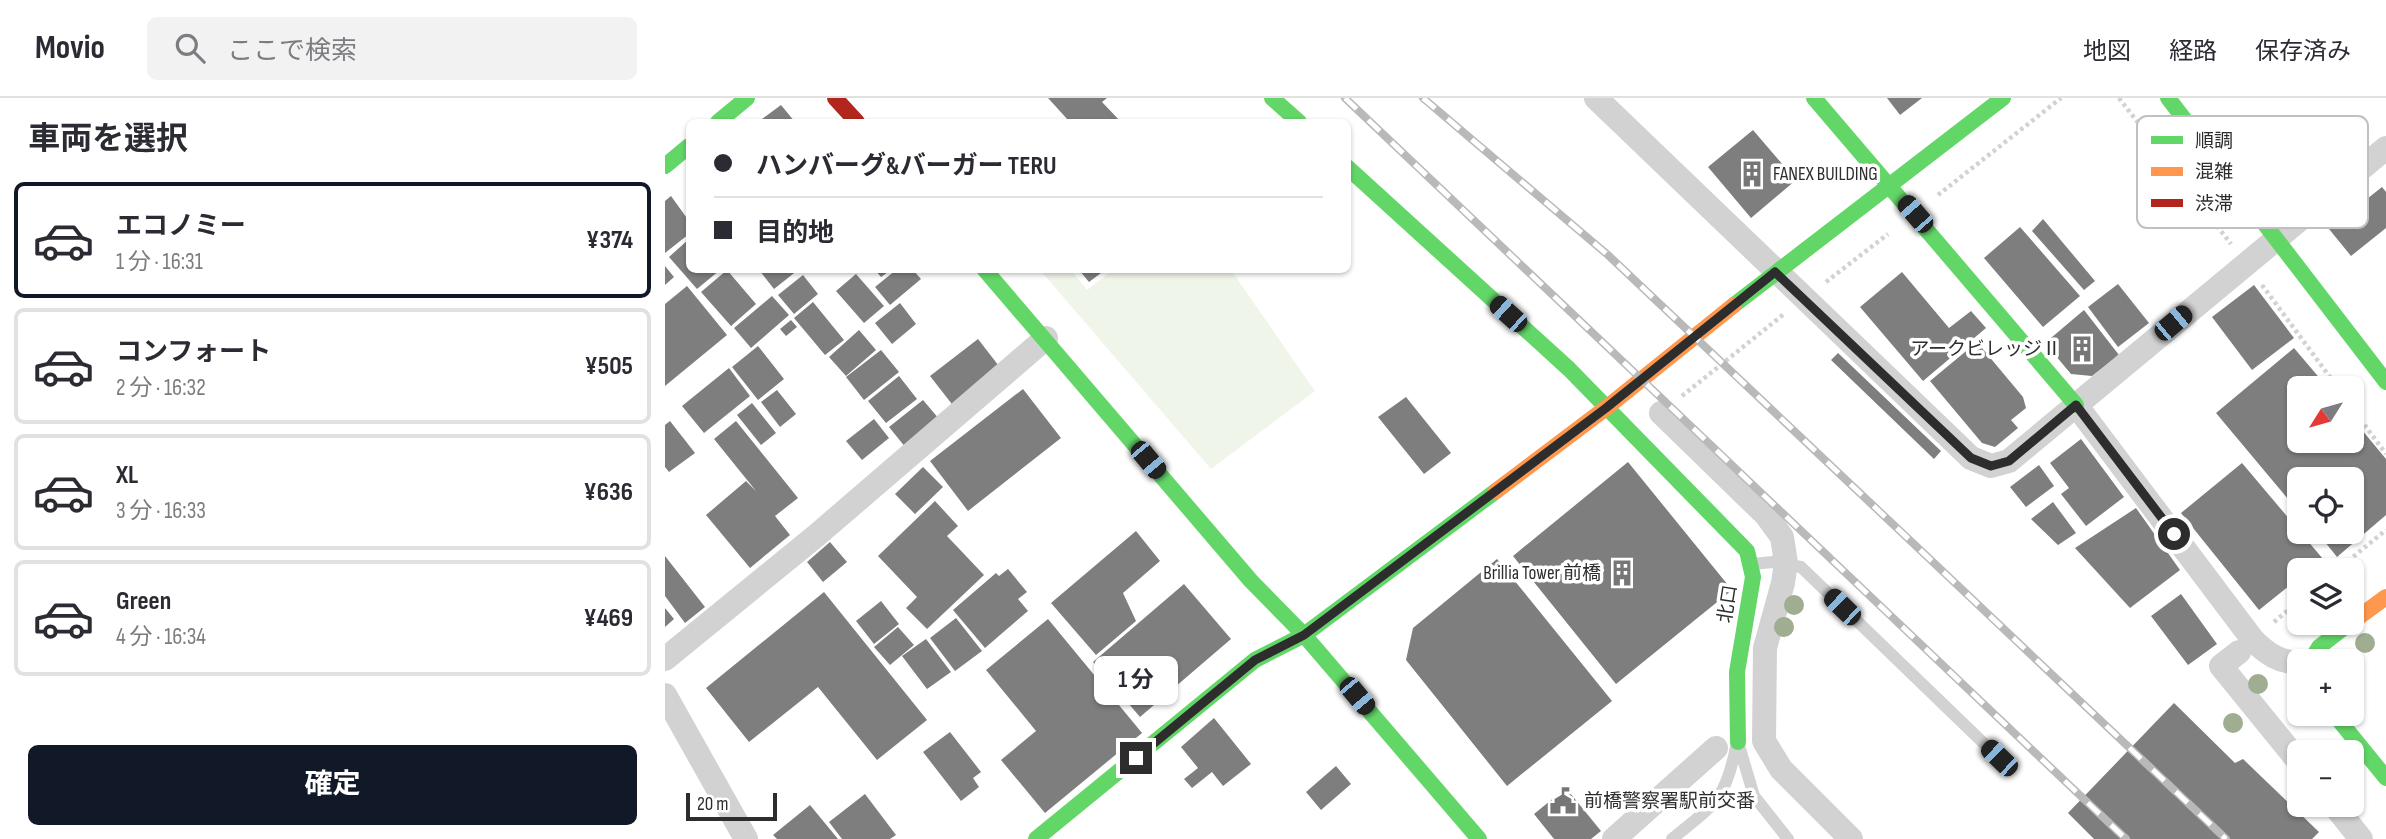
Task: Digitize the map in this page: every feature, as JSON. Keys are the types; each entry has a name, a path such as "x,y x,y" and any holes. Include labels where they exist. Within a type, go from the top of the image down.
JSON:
{"street":[{"path":"721,119 747,98"},
{"path":"835,98 854,119"},
{"path":"1272,98 1296,119"},
{"path":"1814,98 2076,405 2266,653 2287,662"},
{"path":"1036,839 1255,660 1304,635 1606,408 1775,272 2003,98"},
{"path":"2168,98 2182,116"},
{"path":"1598,99 1971,458 1991,466 2009,461 2288,228"},
{"path":"665,166 686,148"},
{"path":"2368,163 2386,148"},
{"name":"北口","path":"1351,171 1569,369 1747,551 1753,577 1737,672 1743,743"},
{"path":"2267,228 2386,382"},
{"path":"988,273 1046,338 1251,582 1304,635 1479,839"},
{"path":"665,659 817,535 1046,338"},
{"path":"1614,839 1743,743 1786,563 1782,537 1766,515 1661,413"},
{"path":"2364,613 2386,597"},
{"path":"2318,649 2334,635"},
{"path":"2239,652 2221,666 2287,747"},
{"path":"665,695 746,839"},
{"path":"2344,726 2386,778"},
{"path":"1743,743 1781,769 1851,839"},
{"path":"2344,817 2361,839"}],"lane":[{"path":"1752,565 1786,563 1801,567 1999,758"},
{"path":"1743,743 1754,796 1788,839"},
{"name":"北口","path":"1672,839 1719,800 1743,743"}],"path":[{"path":"1931,201 2061,98"},
{"path":"1819,287 1897,228"},
{"path":"1661,413 1790,309"},
{"path":"2364,424 2386,454"},
{"path":"2352,558 2386,530"}],"shaded area":[{"path":"1043,273 1073,273 1087,290 1109,273 1233,273 1315,391 1211,469"}],"building":[{"path":"1048,98 1107,98 1102,102 1118,119 1067,119"},
{"path":"1887,98 1922,98 1900,115"},
{"path":"781,105 793,119 762,119"},
{"name":"FANEX BUILDING","path":"1753,130 1796,180 1751,218 1708,167"},
{"path":"2382,187 2386,192 2386,228 2351,256 2329,229 2368,228 2368,198"},
{"path":"671,196 686,217 686,236 665,253 665,201"},
{"path":"2043,219 2095,281 2084,290 2032,231"},
{"path":"2020,227 2080,296 2043,327 1984,258"},
{"path":"686,242 686,273 716,273 697,289 669,257"},
{"path":"665,266 674,277 665,285"},
{"path":"1902,272 1949,328 1971,311 1986,328 1923,381 1860,307"},
{"path":"723,273 730,273 756,304 731,326 701,292"},
{"path":"761,273 794,273 774,289"},
{"path":"892,273 916,273 921,279 890,305 875,287"},
{"path":"1082,273 1101,273 1089,282"},
{"path":"856,274 884,306 864,323 836,291"},
{"path":"803,275 818,294 794,314 778,295"},
{"path":"2118,284 2149,323 2118,347 2088,307"},
{"path":"2254,285 2294,338 2252,370 2212,317"},
{"path":"687,286 727,335 665,386 665,304"},
{"path":"772,296 789,315 751,348 734,328"},
{"path":"813,302 844,340 825,355 794,318"},
{"path":"900,303 916,324 892,344 875,323"},
{"name":"アークビレッジⅡ","path":"2084,310 2119,355 2092,376 2071,374 2045,343"},
{"path":"791,320 797,327 786,336 780,329"},
{"path":"859,330 876,350 846,376 829,357"},
{"path":"978,339 1002,370 955,408 930,376"},
{"path":"1977,342 2023,397 2026,408 2011,420 2018,428 1995,447 1982,443 1930,381"},
{"path":"758,346 784,379 758,400 732,367"},
{"path":"2294,348 2318,376 2287,376 2287,453 2364,453 2364,432 2386,459 2386,515 2364,534 2364,467 2287,467 2287,498 2216,413"},
{"path":"881,350 899,372 864,400 846,377"},
{"path":"1838,353 1941,451 1934,459 1831,360"},
{"path":"729,368 750,396 704,433 682,406"},
{"path":"899,376 917,399 886,423 868,401"},
{"path":"1023,389 1061,438 968,511 930,461"},
{"path":"777,390 796,414 780,427 761,402"},
{"path":"1406,397 1451,453 1424,474 1378,417"},
{"path":"923,400 940,420 906,448 889,427"},
{"path":"752,403 776,433 761,445 737,415"},
{"path":"874,419 889,438 862,460 846,441"},
{"path":"670,421 695,453 669,472 665,467 665,425"},
{"path":"736,421 798,498 775,516 790,535 750,568 706,515 746,481 756,491 714,439"},
{"path":"2081,439 2124,497 2086,526 2061,494 2069,488 2050,463"},
{"name":"Brillia Tower 前橋","path":"1628,462 1732,590 1616,684 1513,556"},
{"path":"2242,463 2287,516 2287,544 2310,544 2322,558 2287,558 2287,588 2259,610 2181,513"},
{"path":"2039,465 2054,486 2026,507 2010,487"},
{"path":"923,467 943,487 915,514 895,494"},
{"path":"935,501 958,526 947,536 984,575 927,629 906,608 917,597 878,556"},
{"path":"2053,502 2076,533 2058,545 2031,519"},
{"path":"2136,508 2180,570 2130,608 2075,548"},
{"path":"1136,531 1160,561 1123,593 1136,621 1096,655 1051,603"},
{"path":"830,542 847,562 823,582 807,562"},
{"path":"2327,544 2352,544 2337,557"},
{"path":"665,556 705,607 685,623 665,596"},
{"path":"1497,559 1612,701 1507,786 1406,660 1413,628"},
{"path":"1008,569 1027,592 1018,599 1028,611 985,648 953,610 996,573 999,576"},
{"path":"1184,584 1231,639 1140,717 1093,662"},
{"path":"824,592 927,720 877,760 818,687 749,742 706,688"},
{"path":"2181,594 2217,644 2188,665 2151,616"},
{"path":"881,601 899,624 874,644 856,621"},
{"path":"665,608 674,619 665,627"},
{"path":"956,618 982,651 955,671 930,638"},
{"path":"1048,619 1142,733 1045,813 1001,760 1036,731 986,670"},
{"path":"898,627 914,645 890,665 874,647"},
{"path":"926,639 951,672 927,689 902,656"},
{"path":"2174,703 2235,763 2243,759 2287,801 2287,817 2303,817 2319,832 2312,839 2094,839 2068,813"},
{"path":"1214,718 1251,764 1223,786 1212,772 1192,788 1184,779 1198,768 1181,747"},
{"path":"950,732 981,772 973,778 979,787 961,801 923,752"},
{"path":"1336,766 1351,784 1321,810 1306,792"},
{"name":"前橋警察署駅前交番","path":"1566,788 1601,831 1591,839 1554,839 1534,814"},
{"path":"865,794 896,835 890,839 842,839 829,822"},
{"path":"810,805 838,839 777,839 773,835"}],"railway":[{"path":"1345,98 2126,839"},
{"path":"1423,98 1608,255 2226,839"}],"traffic: fast":[{"path":"722,119 747,98"},
{"path":"1272,98 1296,119"},
{"path":"1814,98 2076,405"},
{"path":"1734,305 2003,98"},
{"path":"2168,98 2182,116"},
{"path":"665,166 686,148"},
{"path":"1351,171 1569,369 1747,551 1753,577 1737,672 1738,742"},
{"path":"2268,228 2386,382"},
{"path":"988,273 1251,581 1304,635 1479,839"},
{"path":"1036,839 1255,660 1304,635 1496,491"},
{"path":"2318,649 2334,635"},
{"path":"2344,726 2386,778"}],"traffic: slow":[{"path":"1496,491 1606,408 1734,305"},
{"path":"2364,613 2386,597"}],"traffic: jam":[{"path":"835,98 854,119"}],"place":[{"name":"FANEX BUILDING","path":"1752,174"},
{"name":"アークビレッジⅡ","path":"2082,349"},
{"name":"Brillia Tower 前橋","path":"1622,573"},
{"name":"前橋警察署駅前交番","path":"1563,801"}],"route":[{"path":"1136,758 1255,660 1304,635 1606,408 1775,272 1971,458 1991,466 2009,461 2076,405 2174,534"}]}
